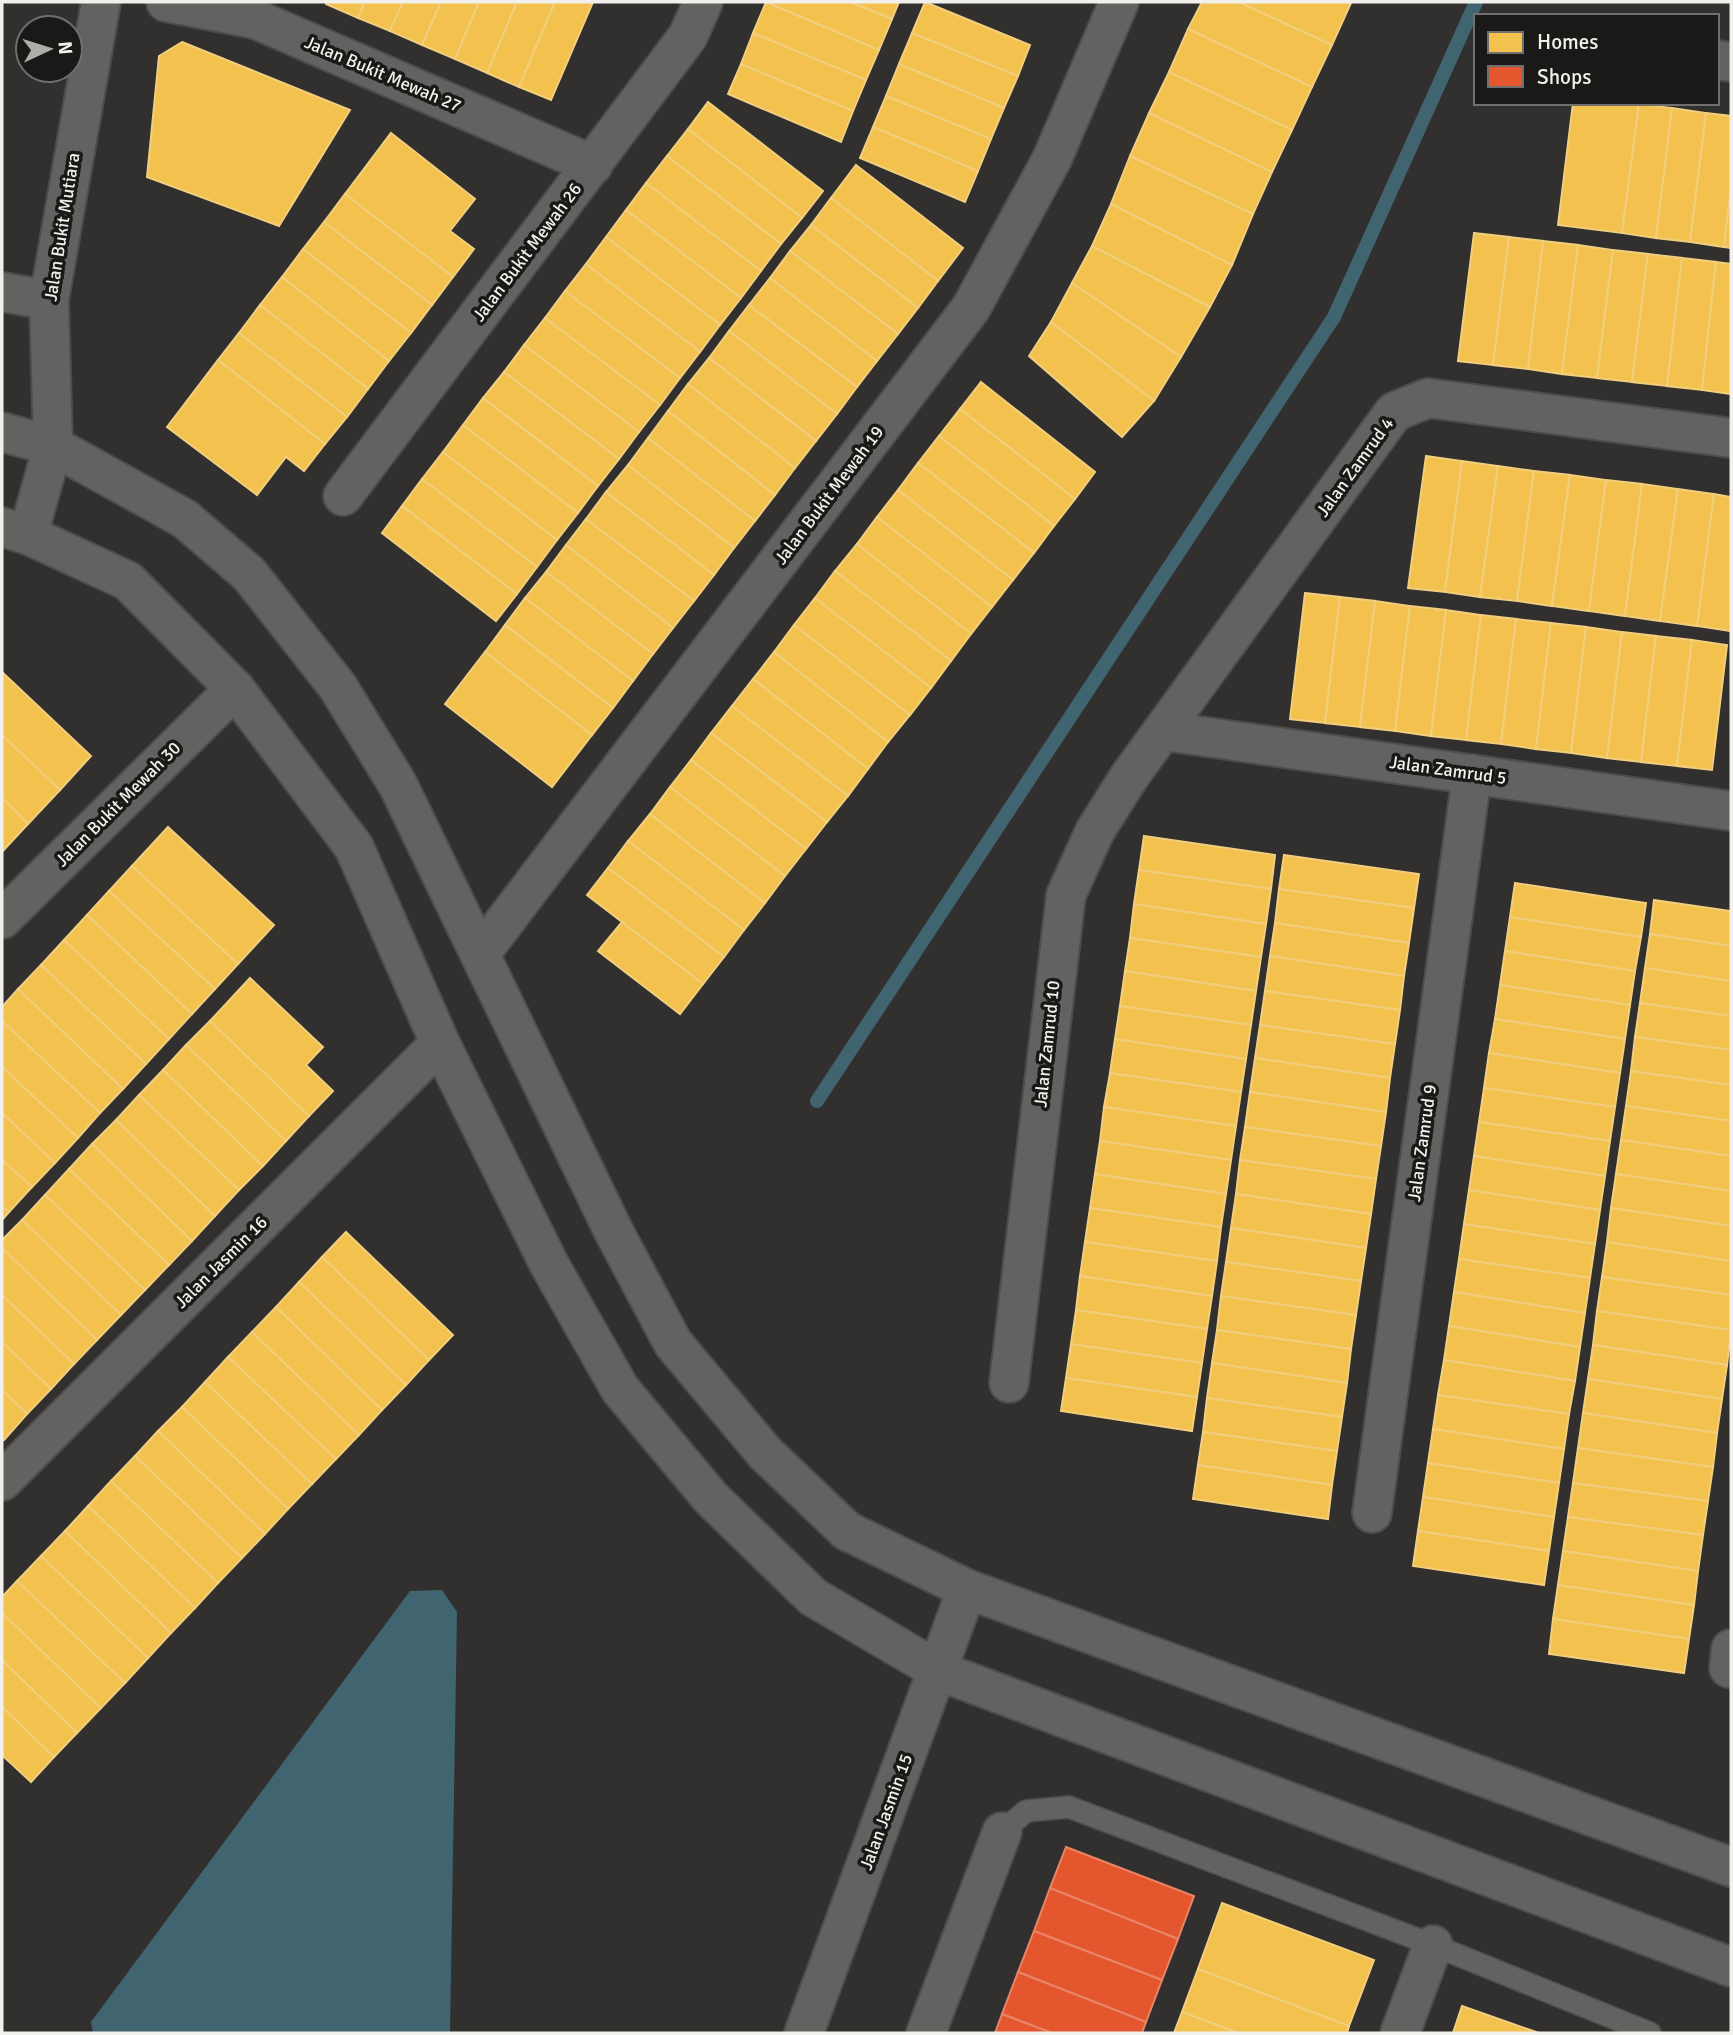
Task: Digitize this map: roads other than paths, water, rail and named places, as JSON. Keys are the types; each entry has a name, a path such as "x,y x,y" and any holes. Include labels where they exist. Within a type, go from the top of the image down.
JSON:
{"street":[{"name":"Jalan Bukit Mutiara","path":"15,531 53,446 48,300 101,2"},
{"name":"Jalan Bukit Mewah 27","path":"166,2 255,19 593,165"},
{"name":"Jalan Bukit Mewah 26","path":"343,496 688,36 703,2"},
{"name":"Jalan Bukit Mewah 19","path":"480,954 971,309 1052,159 1119,2"},
{"path":"2,292 48,300"},
{"name":"Jalan Zamrud 4","path":"1164,731 1394,412 1428,398 1731,438"},
{"path":"2,432 53,446 184,519 249,574 338,687 398,785 608,1220 673,1343 765,1453 847,1531 967,1589 1731,1867"},
{"path":"15,531 128,581 235,688 354,847 440,1043 549,1264 620,1389 711,1498 813,1597 939,1671 1731,1967"},
{"name":"Jalan Bukit Mewah 30","path":"2,919 235,688"},
{"name":"Jalan Zamrud 5","path":"1164,731 1472,774 1730,804"},
{"name":"Jalan Zamrud 10","path":"1009,1383 1066,895 1095,831 1129,777 1164,731"},
{"name":"Jalan Zamrud 9","path":"1372,1513 1472,774"},
{"name":"Jalan Jasmin 16","path":"2,1481 440,1043"},
{"name":"Jalan Jasmin 15","path":"804,2033 967,1589"},
{"path":"926,2033 1002,1832"},
{"path":"1400,2033 1433,1945"}],"lane":[{"path":"1002,1832 1026,1811 1069,1807 1433,1945 1650,2033"}],"water":[{"path":"442,1590 457,1612 450,2033 93,2033 91,2022 410,1591"}],"waterway":[{"path":"817,1101 1334,317 1476,2"}]}
